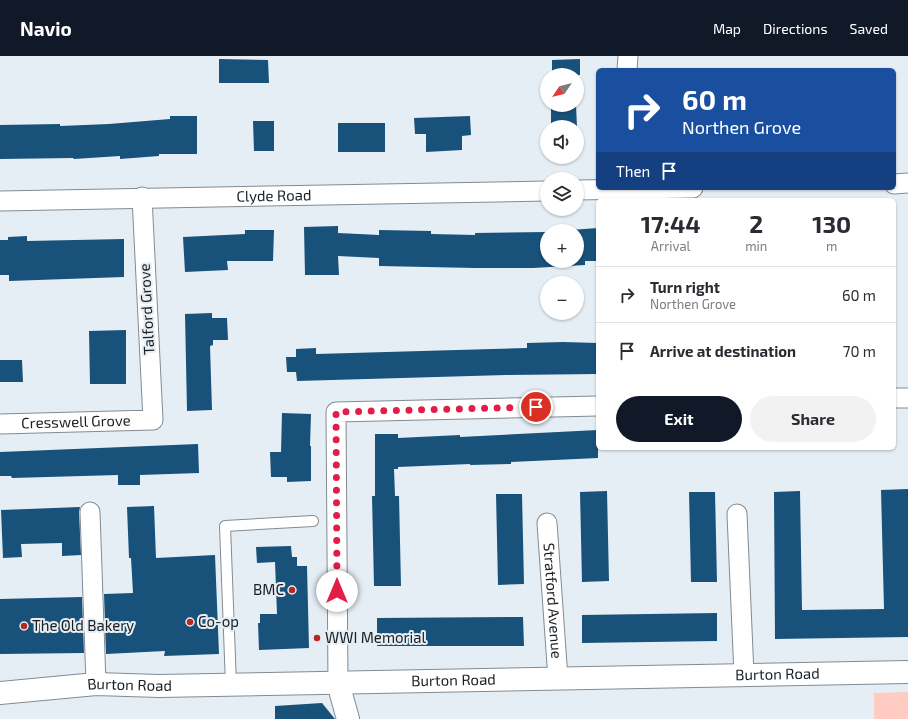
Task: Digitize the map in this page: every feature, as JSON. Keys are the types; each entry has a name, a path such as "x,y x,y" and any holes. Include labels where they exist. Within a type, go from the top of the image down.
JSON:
{"street":[{"path":"627,68 628,56"},
{"path":"896,184 908,183"},
{"path":"584,190 596,190"},
{"name":"Clyde Road","path":"0,201 142,197 540,191"},
{"name":"Talford Grove","path":"142,197 153,420"},
{"path":"896,398 908,398"},
{"path":"348,719 338,683 336,412 596,406"},
{"name":"Cresswell Grove","path":"0,424 153,420"},
{"path":"90,512 96,684"},
{"path":"737,514 744,676"},
{"name":"Stratford Avenue","path":"547,523 558,679"},
{"name":"Burton Road","path":"0,693 96,684 159,686 908,672"}],"lane":[{"path":"231,684 224,526 313,521"}],"shaded area":[{"path":"908,692 908,719 874,719 874,693"}],"building":[{"path":"219,59 268,60 269,83 219,83"},
{"path":"580,59 580,68 552,68 552,60"},
{"path":"551,112 576,112 577,120 551,120"},
{"path":"170,116 197,116 197,154 159,154 159,156 120,159 120,156 74,159 0,159 0,125 60,124 60,126 109,124 170,119"},
{"path":"470,116 471,135 462,136 462,150 426,152 426,134 415,134 414,118"},
{"path":"253,121 274,121 274,151 254,151"},
{"path":"338,123 385,123 385,152 338,152"},
{"path":"338,226 338,233 379,235 379,230 431,231 431,234 475,235 475,233 540,232 540,268 379,266 379,258 338,256 339,275 305,275 304,227"},
{"path":"596,228 596,261 585,261 585,265 584,229"},
{"path":"245,230 274,230 273,261 227,261 228,270 185,272 183,237 245,234"},
{"path":"27,236 27,241 124,239 124,277 9,281 9,275 0,275 0,240 8,240 8,237"},
{"path":"212,313 212,318 227,318 228,340 213,340 213,345 210,346 212,410 187,411 185,314"},
{"path":"126,330 126,384 90,384 89,331"},
{"path":"527,343 596,343 596,374 297,381 296,372 287,372 286,357 296,357 296,349 316,348 316,354 527,348"},
{"path":"0,360 22,360 23,382 0,382"},
{"path":"282,413 311,414 311,481 287,482 287,477 271,477 270,452 281,452"},
{"path":"596,430 596,450 598,450 598,458 511,462 511,464 398,467 398,469 394,469 395,496 399,496 401,586 374,586 372,496 375,496 375,434 398,434 398,438 460,435 460,437"},
{"path":"198,444 199,473 140,475 140,485 118,485 118,475 12,478 11,476 0,476 0,452"},
{"path":"908,489 908,637 775,639 774,492 800,491 802,610 884,609 881,490"},
{"path":"607,491 609,581 582,582 580,492"},
{"path":"689,492 715,492 717,582 691,582"},
{"path":"496,494 522,494 524,584 498,585"},
{"path":"154,506 156,558 215,555 219,654 164,656 165,651 106,654 104,594 133,593 131,558 129,558 127,507"},
{"path":"80,507 81,555 62,556 62,543 21,544 22,557 3,558 1,510"},
{"name":"BMC","path":"291,546 292,557 297,557 297,566 307,566 309,648 259,650 258,623 260,623 260,614 277,614 275,562 257,563 256,547"},
{"path":"82,597 84,653 0,654 0,599"},
{"path":"717,613 717,641 582,643 582,615"},
{"path":"523,617 524,646 377,646 377,618"},
{"path":"322,703 335,719 275,719 275,706"}],"place":[{"name":"BMC","path":"292,590"},
{"name":"Co-op","path":"190,622"},
{"name":"The Old Bakery","path":"24,626"},
{"name":"WWI Memorial","path":"317,638"}],"route":[{"path":"337,591 336,412 536,407"}]}
